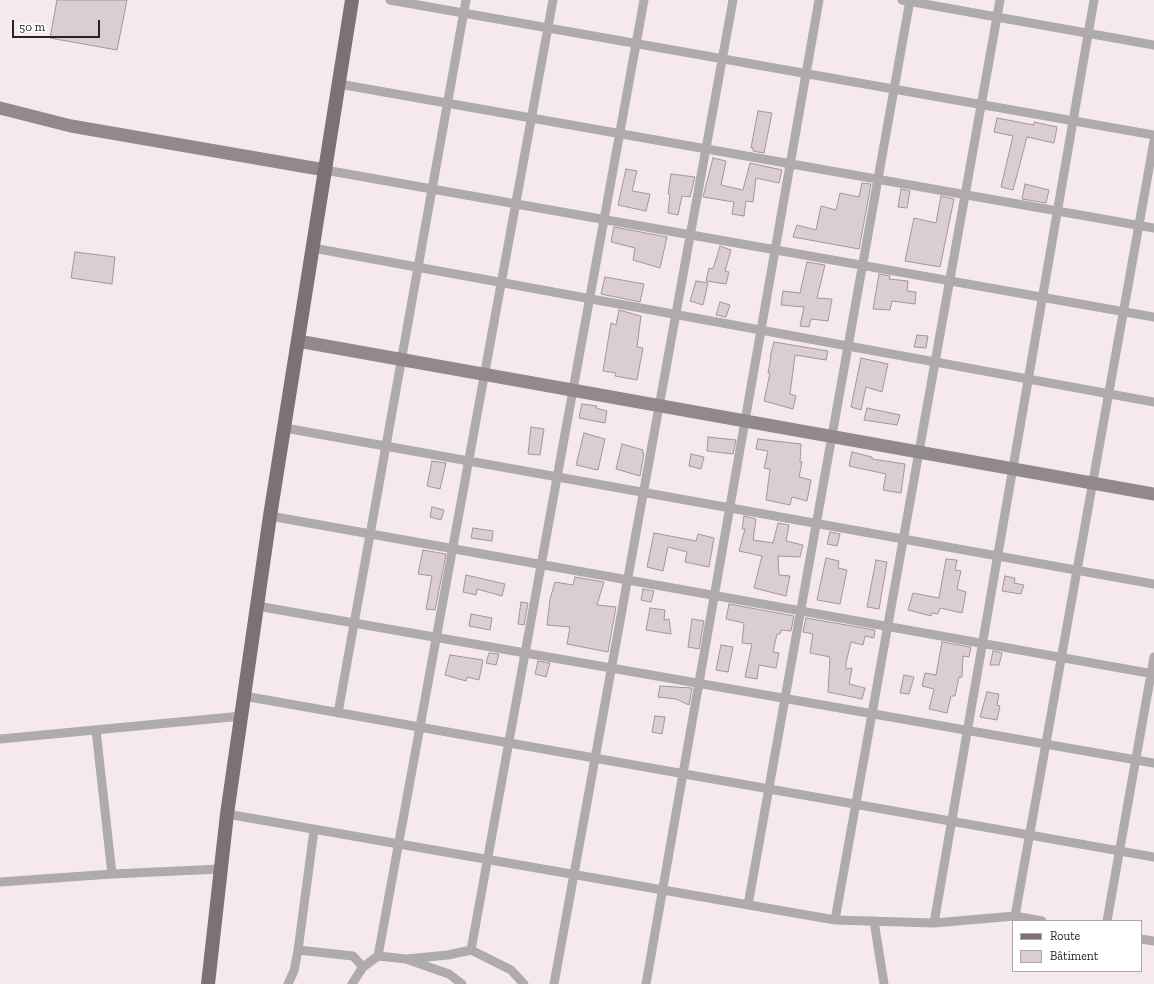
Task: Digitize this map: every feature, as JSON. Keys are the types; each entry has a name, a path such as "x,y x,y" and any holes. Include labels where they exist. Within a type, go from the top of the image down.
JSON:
{"main road":[{"path":"208,984 227,814 270,516 352,0"}],"street":[{"path":"390,0 1154,135"},
{"path":"338,713 466,0"},
{"path":"378,956 553,0"},
{"path":"470,950 644,0"},
{"path":"554,984 733,0"},
{"path":"646,984 819,0"},
{"path":"748,905 894,89 907,0 1154,44"},
{"path":"835,920 857,805 1000,0"},
{"path":"934,924 1094,0"},
{"path":"339,84 448,102 1154,228"},
{"path":"0,108 71,126 432,188 1154,317"},
{"path":"1015,916 1154,141"},
{"path":"312,248 1154,402"},
{"path":"298,341 1154,494"},
{"path":"285,428 1154,584"},
{"path":"270,516 1152,674"},
{"path":"257,606 1154,763"},
{"path":"1107,920 1154,656"},
{"path":"244,696 1154,857"},
{"path":"0,739 242,716"},
{"path":"96,730 112,874"},
{"path":"227,814 835,920 934,924 1015,916 1037,920"},
{"path":"288,984 294,971 298,950 314,830"},
{"path":"0,882 112,874 221,869"},
{"path":"874,921 884,984"},
{"path":"1142,938 1154,941"},
{"path":"298,950 353,956 363,967"},
{"path":"352,984 363,967 378,956 406,959 448,955 470,950 512,970 524,984"},
{"path":"406,959 449,974 462,984"}],"building":[{"path":"57,0 127,0 117,50 50,38"},
{"path":"758,111 772,113 764,153 753,151 753,148 751,148"},
{"path":"997,118 1034,125 1034,122 1057,127 1054,143 1027,137 1013,190 1001,187 1013,136 994,132"},
{"path":"713,158 726,161 721,185 743,190 750,163 782,170 779,183 756,178 753,202 746,201 744,216 732,214 734,202 703,197"},
{"path":"626,169 637,171 632,191 650,194 646,211 618,205"},
{"path":"671,174 695,177 690,197 682,196 678,215 668,213 670,194 668,194"},
{"path":"862,183 871,184 859,249 793,237 797,225 816,230 821,206 836,210 840,193 859,197"},
{"path":"1025,184 1049,190 1046,203 1022,199"},
{"path":"901,189 910,191 907,208 898,207"},
{"path":"941,196 954,199 940,267 905,261 914,218 936,223"},
{"path":"614,227 667,237 660,268 633,260 635,248 611,242"},
{"path":"720,246 731,250 725,271 729,272 726,284 706,281 709,268 713,269"},
{"path":"75,252 115,257 112,284 71,278"},
{"path":"807,262 825,265 817,298 832,299 828,321 811,319 809,327 800,326 804,307 781,305 783,291 800,293"},
{"path":"879,274 890,276 889,279 908,281 907,291 916,292 915,304 892,301 890,310 873,309"},
{"path":"605,277 644,284 640,302 601,294"},
{"path":"696,281 708,283 703,305 690,301"},
{"path":"720,302 730,305 726,317 716,315"},
{"path":"619,310 641,316 637,347 643,348 637,380 615,376 616,373 603,371 611,323 616,325"},
{"path":"917,335 928,336 926,348 914,347"},
{"path":"774,342 828,351 826,360 795,355 790,394 796,396 793,409 764,401 770,373 768,373 770,357"},
{"path":"861,358 888,364 882,392 866,387 861,410 851,407"},
{"path":"582,404 597,406 596,408 607,411 605,423 579,418"},
{"path":"867,408 900,415 897,425 864,420"},
{"path":"531,427 544,429 540,455 528,454"},
{"path":"584,433 605,439 598,470 576,465"},
{"path":"708,437 736,440 733,454 707,451"},
{"path":"758,439 801,444 800,462 802,462 799,477 811,480 807,501 792,497 790,505 766,500 770,469 764,468 768,451 756,449"},
{"path":"622,444 643,450 642,452 644,453 640,476 616,469"},
{"path":"852,452 872,457 872,459 905,464 901,493 883,490 886,474 849,466"},
{"path":"691,454 704,457 701,469 689,466"},
{"path":"432,461 446,463 440,489 427,486"},
{"path":"432,507 444,510 441,520 430,517"},
{"path":"744,516 756,519 753,540 773,543 778,523 789,525 786,541 803,545 800,557 778,556 779,575 790,576 786,596 754,588 762,556 739,551 745,529 742,529"},
{"path":"473,528 493,531 492,541 471,538"},
{"path":"830,532 840,534 837,546 827,544"},
{"path":"654,533 696,541 698,534 714,538 709,567 685,562 687,552 668,547 663,571 647,567"},
{"path":"423,550 446,554 435,610 426,609 432,576 418,574"},
{"path":"826,558 839,561 838,568 847,570 840,604 817,600"},
{"path":"946,559 957,560 955,570 961,571 957,589 966,592 962,613 940,608 938,614 932,613 931,616 908,610 913,593 939,598"},
{"path":"876,560 887,562 879,609 867,607"},
{"path":"466,575 505,584 502,596 477,589 476,595 463,592"},
{"path":"1005,576 1015,578 1014,583 1024,585 1021,594 1002,591"},
{"path":"575,577 604,582 597,605 616,607 608,652 567,644 570,627 547,625 550,599 555,582 573,585"},
{"path":"643,589 654,591 651,602 641,600"},
{"path":"521,602 528,603 524,625 518,624"},
{"path":"729,604 794,616 791,631 781,630 780,634 777,634 773,652 779,653 776,668 759,665 757,679 745,677 752,644 742,643 744,623 726,619"},
{"path":"650,608 665,610 664,620 669,619 671,634 646,630"},
{"path":"471,614 492,618 490,630 469,626"},
{"path":"806,618 875,630 874,638 865,636 863,645 851,642 846,663 846,669 852,668 849,684 865,688 862,699 828,692 830,657 810,653 813,634 803,632"},
{"path":"692,619 704,621 699,649 688,647"},
{"path":"942,642 971,647 969,657 963,656 962,677 959,677 955,696 951,696 947,713 929,709 934,689 922,686 925,673 936,675"},
{"path":"721,645 733,647 728,672 716,670"},
{"path":"993,651 1002,653 999,665 990,665"},
{"path":"489,653 499,654 496,665 486,663"},
{"path":"450,655 483,660 479,680 467,677 466,681 445,675"},
{"path":"538,661 550,663 546,677 535,674"},
{"path":"904,675 914,677 909,694 900,693"},
{"path":"660,686 692,688 689,705 676,699 658,697"},
{"path":"987,692 999,694 997,705 1000,706 997,720 980,717"},
{"path":"655,716 665,717 662,734 652,732"}]}
